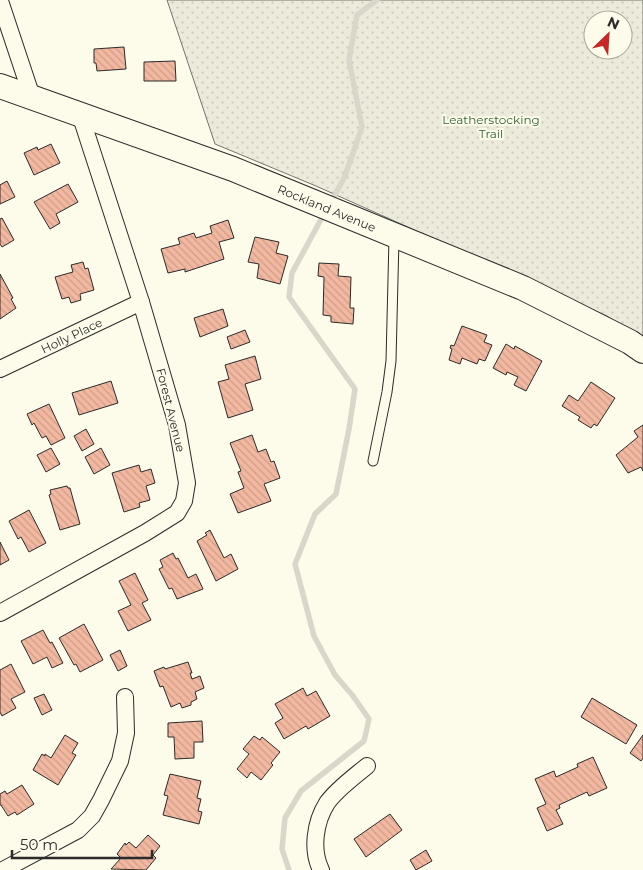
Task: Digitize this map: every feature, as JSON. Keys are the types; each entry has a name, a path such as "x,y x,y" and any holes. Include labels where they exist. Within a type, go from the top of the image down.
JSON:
{"street":[{"path":"0,1 32,97"},
{"name":"Rockland Avenue","path":"0,86 233,169 394,235 522,288 630,342 643,351"},
{"name":"Forest Avenue","path":"0,613 145,533 177,513 184,501 187,482 177,425 141,302 80,114"},
{"name":"Holly Place","path":"0,369 141,302"},
{"path":"3,870 78,830 92,816 102,800 120,761 126,733 125,696"},
{"path":"321,870 316,860 314,843 327,803 367,766"}],"lane":[{"path":"373,461 387,392 391,361 394,235"}],"green space":[{"name":"Leatherstocking Trail","path":"167,0 643,0 643,340 607,316 316,186 215,144"}],"building":[{"path":"124,47 126,69 97,71 96,63 94,63 94,49"},
{"path":"175,61 176,81 144,81 144,62"},
{"path":"51,144 60,163 34,175 24,153 37,147 38,150"},
{"path":"7,181 15,197 0,204 0,185"},
{"path":"68,184 78,202 56,214 60,223 50,229 34,202"},
{"path":"2,218 14,240 2,247 0,244 0,219"},
{"path":"228,220 234,238 219,242 224,259 185,272 185,269 168,273 161,249 180,244 178,238 194,233 196,238 212,233 210,226"},
{"path":"255,237 279,242 276,253 288,256 280,284 257,278 259,264 248,262"},
{"path":"83,262 85,269 88,268 94,290 80,294 81,300 71,303 69,297 62,299 55,277 73,272 71,265"},
{"path":"319,263 339,264 338,276 351,277 350,308 354,308 353,324 331,322 331,316 323,315 324,277 318,276"},
{"path":"0,274 13,298 11,299 16,308 0,319"},
{"path":"223,309 228,326 200,337 194,318"},
{"path":"462,326 487,335 484,342 492,345 485,361 479,359 477,364 462,358 460,364 449,360 452,349 450,348 451,345 454,346"},
{"path":"245,330 250,342 231,349 227,337"},
{"path":"506,344 514,349 515,346 542,361 526,391 514,385 518,377 507,372 506,375 493,368"},
{"path":"255,356 261,379 245,384 253,410 228,418 218,382 229,379 225,365"},
{"path":"111,381 118,403 79,415 72,393"},
{"path":"591,382 615,398 597,426 594,424 591,428 578,420 580,417 562,406 569,395 578,401"},
{"path":"49,404 65,438 51,445 46,436 42,438 34,423 32,425 27,414"},
{"path":"643,425 643,471 641,467 628,473 616,455 638,437 634,431"},
{"path":"86,429 94,444 82,451 74,436"},
{"path":"252,435 258,452 266,449 271,462 274,461 280,478 264,484 271,501 238,513 230,494 244,488 238,472 241,471 230,443"},
{"path":"51,448 60,464 46,472 37,455"},
{"path":"101,448 110,465 94,474 85,457"},
{"path":"139,465 141,472 151,469 155,483 146,486 150,500 139,503 140,507 124,512 112,473"},
{"path":"67,486 70,488 80,524 60,530 49,495 51,494 50,490"},
{"path":"29,510 46,543 29,552 21,537 18,539 9,521"},
{"path":"210,530 224,558 231,554 238,569 216,581 197,541 207,535 205,533"},
{"path":"0,542 9,560 0,565"},
{"path":"173,553 176,559 178,558 188,578 196,574 203,589 177,599 172,588 169,589 159,569 163,567 160,560"},
{"path":"135,573 148,600 142,603 151,620 128,631 118,611 131,605 119,581"},
{"path":"84,624 103,660 80,672 59,638"},
{"path":"43,630 63,663 52,668 47,657 33,664 21,641"},
{"path":"120,650 127,666 118,671 110,655"},
{"path":"188,662 192,679 200,676 204,688 195,692 197,699 191,702 191,705 182,708 180,703 171,707 163,686 160,687 154,671"},
{"path":"11,664 25,692 11,699 16,708 2,716 0,712 0,670"},
{"path":"303,688 307,696 316,691 330,716 308,729 306,726 284,739 275,723 283,718 275,704"},
{"path":"44,694 52,710 42,715 34,698"},
{"path":"592,698 637,725 626,744 581,717"},
{"path":"202,721 203,742 194,742 194,758 175,759 174,737 168,737 168,723"},
{"path":"65,735 78,743 72,753 76,755 58,785 33,770 42,754 51,758"},
{"path":"643,735 643,758 641,761 630,753"},
{"path":"254,736 260,740 262,737 280,752 271,763 273,765 261,780 251,772 247,778 237,769 249,754 243,749"},
{"path":"593,757 607,788 589,796 587,792 559,805 560,808 556,810 563,824 547,831 537,808 546,804 535,779 554,771 556,777 578,767 577,764"},
{"path":"170,774 201,781 197,798 201,799 198,811 202,812 199,824 163,815 168,796 164,795"},
{"path":"22,785 34,804 17,815 15,812 8,816 0,805 0,794 5,791 7,794"},
{"path":"390,814 402,830 366,857 354,839"},
{"path":"148,835 160,846 153,855 156,858 146,870 111,869 121,858 117,854 125,843 126,845 129,842 136,848"},
{"path":"426,850 432,861 416,870 410,860"}],"waterway":[{"path":"330,204 345,176 362,127 349,60 357,15 377,0"},
{"path":"289,870 282,849 285,818 301,791 364,741 369,719 335,675 314,636 295,564 315,514 336,494 355,389 289,297 292,273 325,212"}]}
